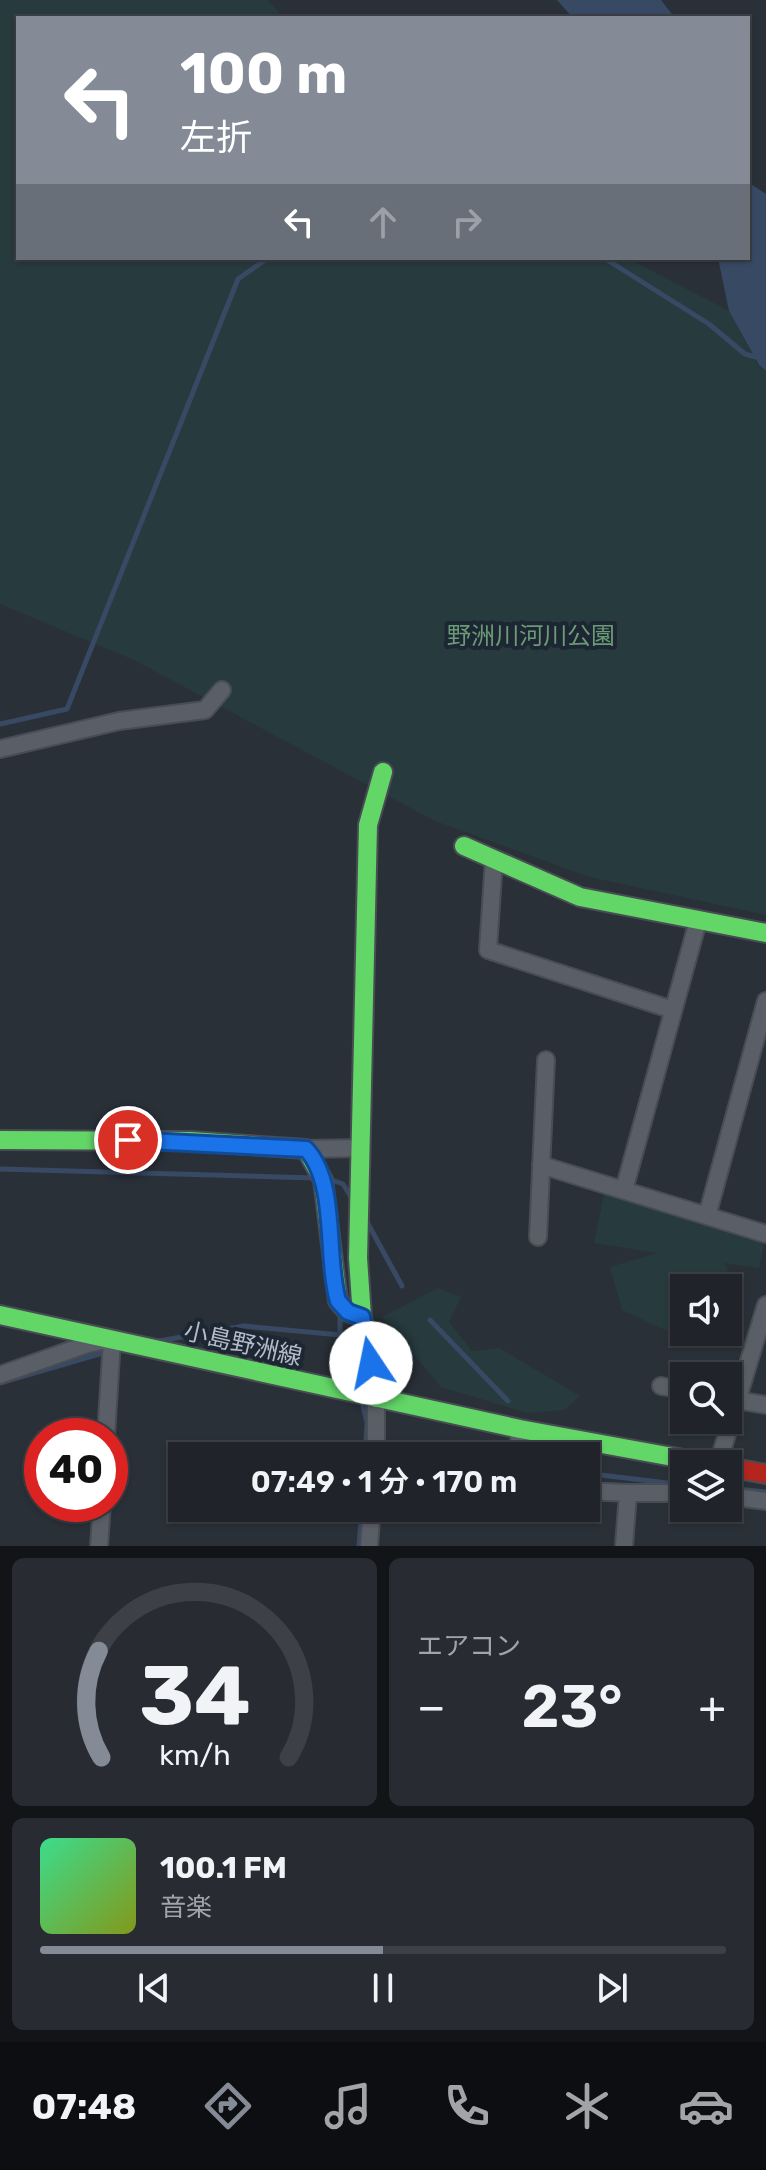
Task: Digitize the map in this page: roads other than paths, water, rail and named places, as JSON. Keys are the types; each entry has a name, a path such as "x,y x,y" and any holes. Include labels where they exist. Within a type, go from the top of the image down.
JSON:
{"street":[{"path":"0,749 119,721 205,710 222,690"},
{"path":"376,1442 376,1398 362,1317 358,1258 368,825 383,772"},
{"path":"464,846 580,897 766,933"},
{"path":"494,859 488,950 673,1010"},
{"path":"624,1190 698,921"},
{"path":"707,1216 766,1001"},
{"path":"538,1237 546,1060"},
{"path":"0,1140 190,1141 306,1149 360,1148"},
{"path":"306,1149 315,1158 325,1190 338,1301 348,1312 362,1317"},
{"path":"541,1165 766,1234"},
{"path":"742,1373 766,1305"},
{"name":"小島野洲線","path":"0,1315 520,1429 670,1456"},
{"path":"0,1375 88,1344 112,1339 107,1418"},
{"path":"661,1386 670,1388"},
{"path":"742,1401 766,1405"},
{"path":"520,1429 522,1442"},
{"path":"742,1470 766,1474"},
{"path":"600,1492 670,1493"},
{"path":"624,1546 628,1493"},
{"path":"742,1498 766,1501"},
{"path":"99,1546 101,1522"},
{"path":"369,1546 371,1522"}],"water":[{"path":"557,0 661,0 673,16 571,16"},
{"path":"750,183 766,194 766,371 759,365 729,311 718,260 750,260"}],"waterway":[{"path":"0,724 67,709 238,279 265,260"},
{"path":"607,260 709,324 745,354 766,360"},
{"path":"0,1169 315,1178"},
{"path":"329,1179 343,1184 351,1197"},
{"path":"367,1222 402,1286"},
{"path":"340,1315 340,1335"},
{"path":"430,1320 508,1401"},
{"path":"159,1341 244,1326 340,1335 359,1387"},
{"path":"0,1383 106,1352"},
{"path":"362,1401 367,1423 366,1442"},
{"path":"600,1475 670,1483"},
{"path":"742,1490 766,1492"},
{"path":"359,1546 361,1522"}],"park label":[{"name":"野洲川河川公園","path":"531,636"}]}
